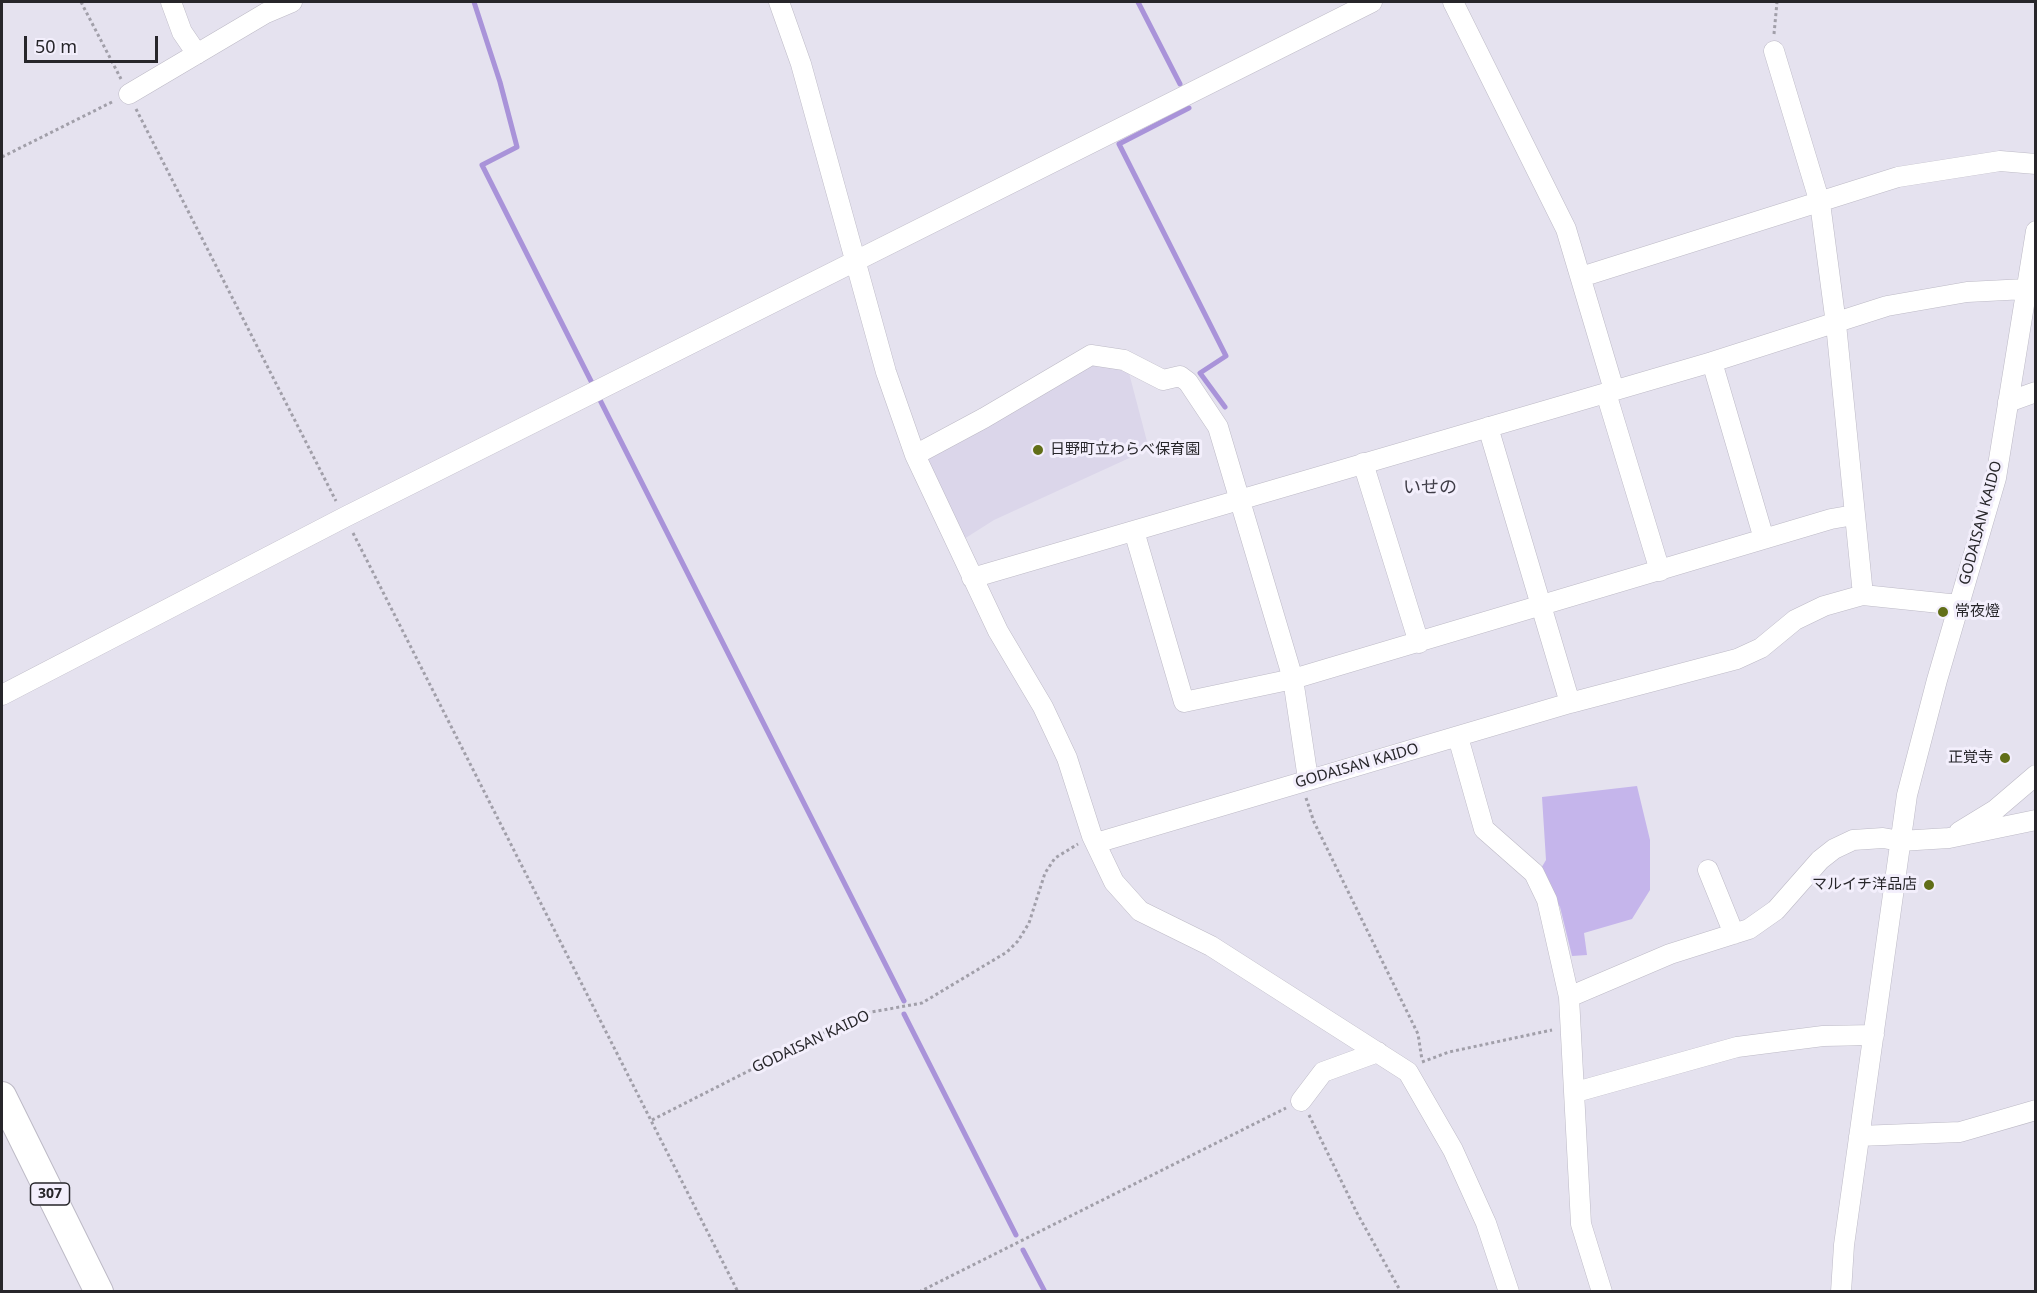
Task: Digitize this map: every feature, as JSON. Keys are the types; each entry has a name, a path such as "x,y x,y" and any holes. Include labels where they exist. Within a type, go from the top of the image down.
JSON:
{"highway":[{"name":"307","path":"2,1096 99,1292"}],"street":[{"path":"171,2 182,32 196,54"},
{"path":"129,94 266,13 292,2"},
{"path":"779,2 801,64 886,372 915,455 998,632 1048,717 1067,758 1094,840 1114,882 1140,911 1211,946 1378,1052 1415,1067 1486,1223 1509,1292"},
{"path":"2,695 345,517 1372,2"},
{"path":"1453,2 1566,229 1660,571"},
{"path":"1774,51 1820,203 1836,324 1863,595"},
{"path":"1581,277 1898,177 2000,161 2036,164"},
{"name":"GODAISAN KAIDO","path":"1094,840 1570,703 1737,659 1761,648 1796,620 1824,606 1863,595 1959,605 1996,478 2036,231"},
{"path":"972,578 1712,362 1887,306 1967,292 2026,289"},
{"path":"915,455 1091,355 1124,360 1163,380 1180,376 1188,382 1218,427 1293,679 1308,779"},
{"path":"1712,362 1764,539"},
{"path":"2008,402 2036,392"},
{"path":"1488,428 1570,703"},
{"path":"1363,463 1419,643"},
{"path":"1134,531 1184,702 1293,679 1831,519 1854,515"},
{"path":"1841,1292 1844,1245 1900,842 1915,759 1959,605"},
{"path":"1458,737 1484,829 1534,873 1547,900 1569,997 1569,1027 1576,1092 1576,1166 1581,1224 1602,1292"},
{"path":"1949,838 1995,810 2036,775"},
{"path":"1569,997 1670,954 1749,929 1776,909 1820,860 1834,849 1853,840 1883,837 1900,842 1949,838 2036,820"},
{"path":"1708,870 1734,934"},
{"path":"1576,1092 1737,1047 1823,1036 1874,1035"},
{"path":"1301,1101 1323,1072 1378,1052"},
{"path":"1859,1136 1960,1132 2036,1110"}],"path":[{"path":"81,2 652,1119 738,1292"},
{"path":"1774,51 1777,2"},
{"path":"2,158 129,94"},
{"path":"1308,779 1304,792 1314,822 1418,1034 1415,1067 1472,1047 1569,1027"},
{"name":"GODAISAN KAIDO","path":"652,1119 849,1020 866,1013 922,1003 1007,952 1018,941 1029,923 1045,873 1055,858 1094,840"},
{"path":"919,1292 1301,1101 1357,1213 1401,1292"}],"shaded area":[{"name":"日野町立わらべ保育園","path":"1089,364 1115,366 1129,373 1149,449 994,520 964,539 923,461"},
{"path":"1637,786 1650,840 1650,890 1632,919 1584,933 1587,955 1572,956 1560,907 1537,875 1546,860 1542,797"}],"waterway":[{"path":"474,2 500,82 517,147 482,165 592,383"},
{"path":"1138,2 1180,84"},
{"path":"1189,108 1119,144 1226,356 1200,373 1225,407"},
{"path":"600,400 904,1001"},
{"path":"904,1014 1016,1235"},
{"path":"1023,1250 1045,1292"}],"place":[{"name":"日野町立わらべ保育園","path":"1038,450"},
{"name":"常夜燈","path":"1943,612"},
{"name":"正覚寺","path":"2005,758"},
{"name":"マルイチ洋品店","path":"1929,885"}],"district":[{"name":"いせの","path":"1430,488"}]}
